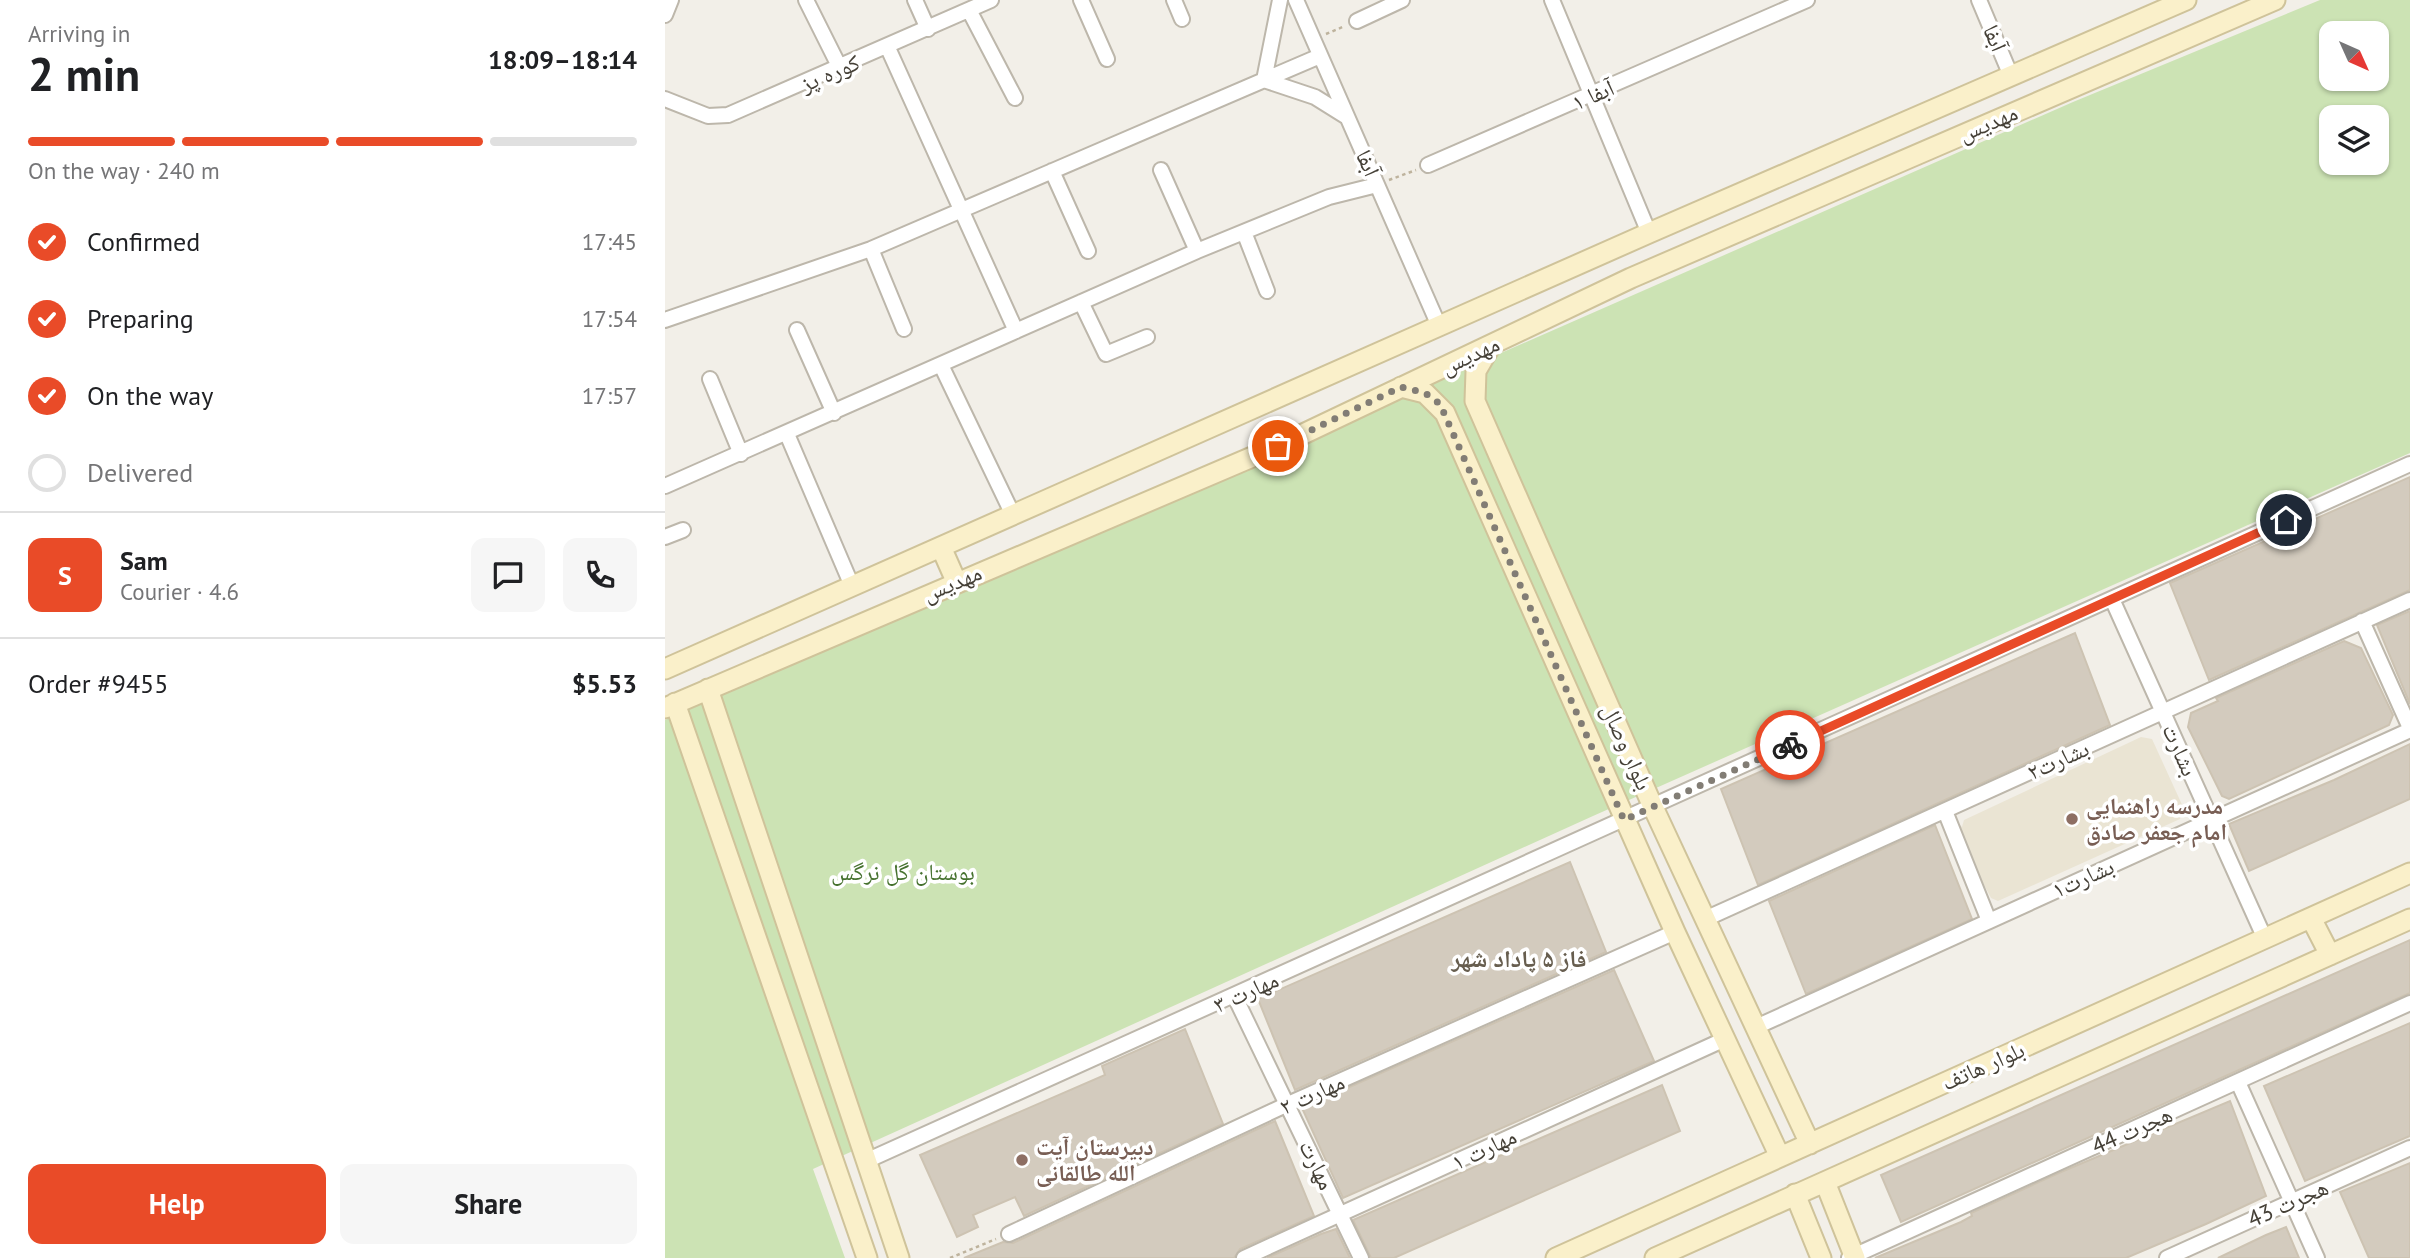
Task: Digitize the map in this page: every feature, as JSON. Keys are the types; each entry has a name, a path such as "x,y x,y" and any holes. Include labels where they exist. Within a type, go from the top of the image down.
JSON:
{"street":[{"path":"665,15 671,0"},
{"path":"806,0 840,68"},
{"path":"915,0 928,29"},
{"name":"کوره پز","path":"665,99 708,116 728,116 888,48 991,0"},
{"path":"1081,0 1107,59"},
{"path":"1174,0 1182,19"},
{"path":"1264,80 1280,0"},
{"name":"آبفا","path":"1296,0 1439,326"},
{"path":"1357,21 1402,0"},
{"path":"1552,0 1649,233"},
{"name":"آبفا ۱","path":"1429,165 1807,0"},
{"name":"آبفا","path":"1979,0 2011,76"},
{"name":"مهدیس","path":"665,669 1649,233 2186,0"},
{"name":"مهدیس","path":"670,705 1278,446 1631,278 2275,0"},
{"path":"969,10 1015,98"},
{"path":"888,48 1016,331"},
{"path":"665,320 871,249 1320,56"},
{"path":"1264,80 1315,97 1347,117"},
{"path":"1161,170 1197,251"},
{"path":"1052,171 1088,251"},
{"path":"1782,176 1795,207"},
{"path":"665,486 1197,251 1329,197 1377,185"},
{"path":"1244,232 1267,291"},
{"path":"871,249 904,329"},
{"path":"1081,302 1106,354 1147,337"},
{"path":"797,330 834,413"},
{"name":"بلوار وصال","path":"1490,347 1476,371 1475,401 1653,807 1810,1143"},
{"path":"941,365 1013,515"},
{"path":"709,379 741,454"},
{"name":"بلوار وصال","path":"1401,387 1425,393 1445,413 1723,1040 1780,1157"},
{"path":"787,434 852,586"},
{"name":"مهارت ۳","path":"866,1161 1235,997 2410,464"},
{"path":"665,537 683,530"},
{"path":"941,547 956,582"},
{"name":"بشارت","path":"2112,599 2265,939"},
{"name":"بشارت۲","path":"1705,919 2410,600"},
{"path":"2362,621 2410,729"},
{"path":"708,689 899,1258"},
{"path":"670,705 867,1258"},
{"name":"بشارت۱","path":"1756,1027 2410,729"},
{"path":"1945,810 1989,921"},
{"name":"بلوار هاتف","path":"1556,1258 2410,873"},
{"path":"2311,918 2330,955"},
{"name":"بلوار هاتف","path":"1655,1258 2410,919"},
{"name":"مهارت ۲","path":"1009,1234 1288,1104 1675,932"},
{"name":"مهارت","path":"1235,997 1361,1258"},
{"name":"هجرت 44","path":"1853,1257 2410,1003"},
{"name":"مهارت ۱","path":"1244,1258 1723,1040"},
{"path":"2238,1082 2317,1258"},
{"name":"هجرت 43","path":"2167,1258 2410,1148"},
{"path":"1825,1182 1853,1257"},
{"path":"1795,1194 1821,1258"}],"path":[{"path":"1313,40 1357,21"},
{"path":"1377,185 1429,165"},
{"path":"950,1258 1009,1234"}],"shaded area":[{"name":"مدرسه راهنمایی امام جعفر صادق","path":"2141,737 2152,739 2184,809 2180,819 1998,901 1991,898 1945,811 1962,827 1964,820"}],"green space":[{"name":"بوستان گل نرگس","path":"2320,0 2410,0 2410,453 1593,816 813,1169 845,1258 665,1258 665,720 2073,102"}],"building":[{"path":"2410,477 2410,590 2209,680 2170,583"},
{"path":"2410,611 2410,704 2377,625"},
{"path":"2075,633 2110,725 1758,885 1721,789"},
{"path":"2344,641 2361,648 2393,715 2389,725 2229,799 2222,796 2188,727 2191,713 2218,701 2216,698"},
{"path":"2410,744 2410,799 2249,871 2229,824 2334,780"},
{"path":"1935,825 1972,919 1806,994 1769,901"},
{"path":"1570,862 1606,952 1295,1090 1258,999"},
{"path":"2410,940 2410,993 1901,1222 1881,1175"},
{"path":"1614,970 1654,1061 1343,1198 1302,1108"},
{"path":"2410,1023 2410,1136 2305,1181 2264,1086"},
{"path":"1185,1029 1223,1124 1024,1216 1015,1197 973,1215 978,1227 957,1237 920,1155 1105,1075 1102,1066"},
{"path":"1662,1085 1680,1131 1394,1258 1371,1258 1353,1220"},
{"path":"2230,1101 2266,1196 2206,1224 2126,1258 1875,1258 1961,1222 1972,1216 1971,1213 2061,1172"},
{"path":"1275,1121 1314,1216 1240,1249 1234,1258 964,1258 1003,1242 1013,1243"},
{"path":"2410,1163 2410,1258 2369,1258 2340,1192"},
{"path":"2286,1227 2299,1258 2218,1258 2266,1235"},
{"path":"1336,1229 1350,1258 1267,1258 1321,1234"}],"way so far":[{"path":"1278,446 1401,387 1412,387 1433,397 1440,404 1624,820 1790,745"}],"place":[{"name":"مدرسه راهنمایی امام جعفر صادق","path":"2072,819"},
{"name":"دبیرستان آیت الله طالقانی","path":"1022,1160"}],"district":[{"name":"فاز ۵ پاداد شهر","path":"1519,959"}],"route":[{"path":"1790,745 2286,520"}]}
